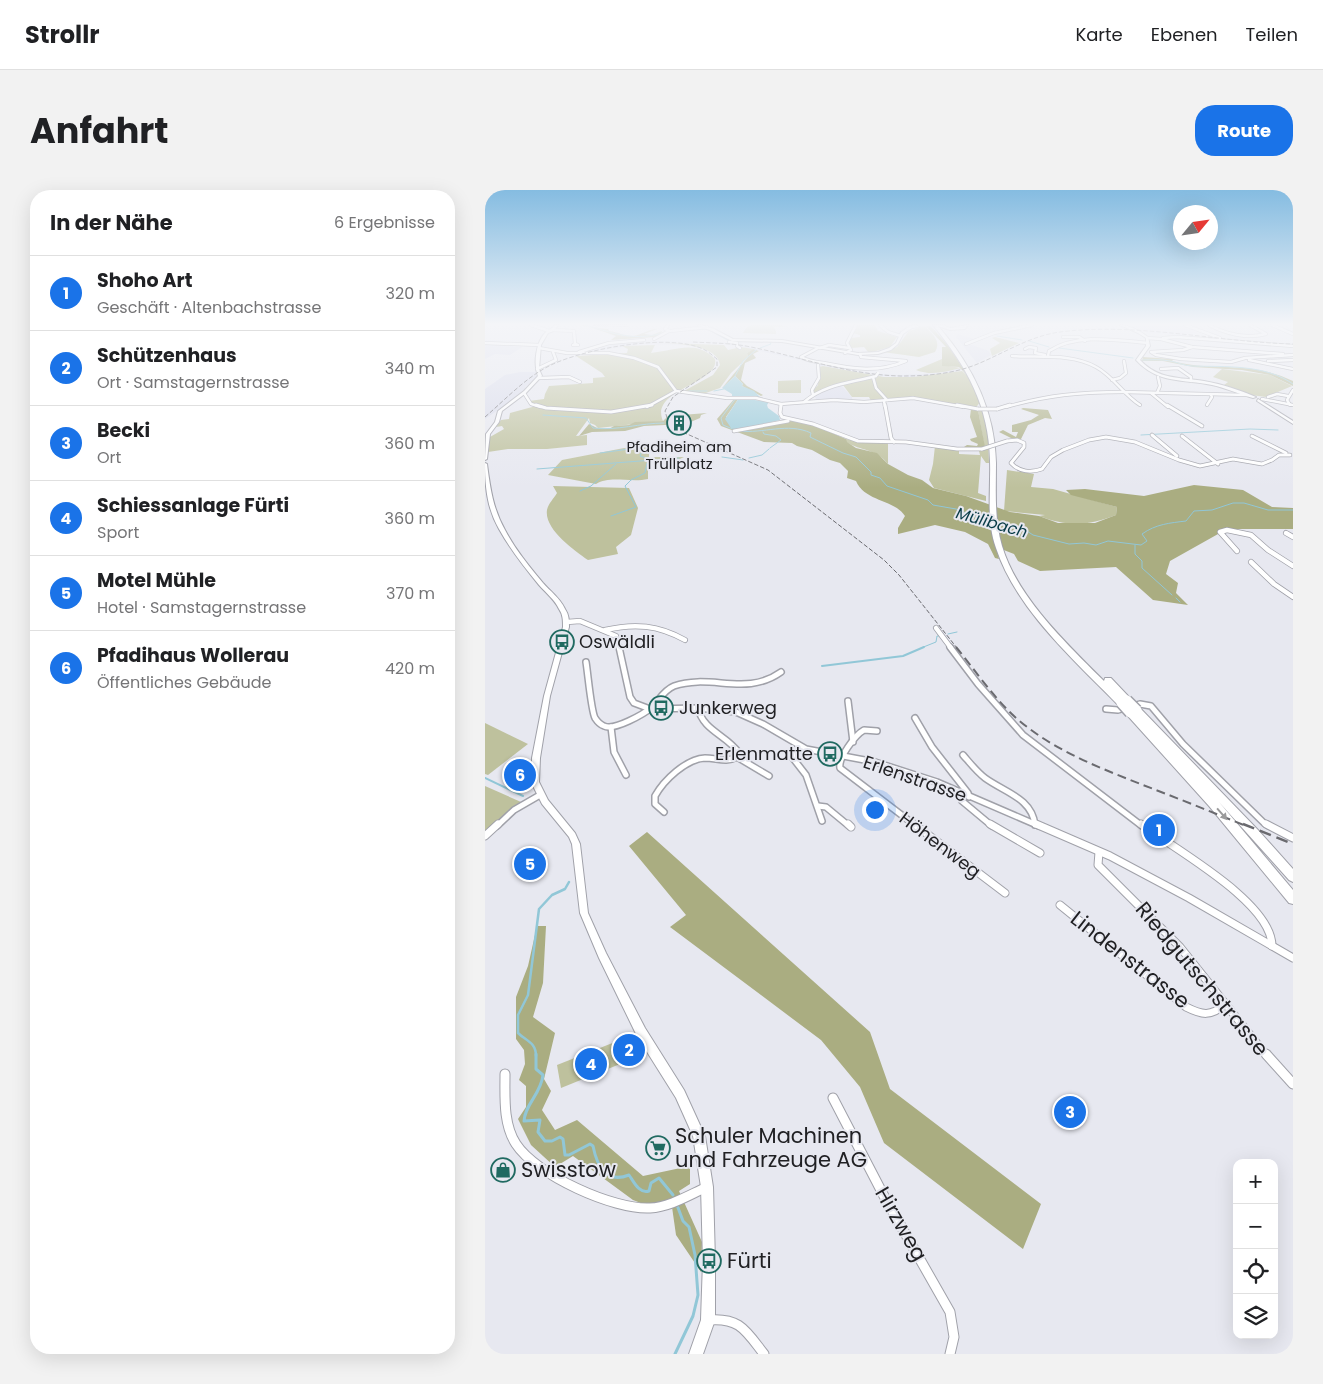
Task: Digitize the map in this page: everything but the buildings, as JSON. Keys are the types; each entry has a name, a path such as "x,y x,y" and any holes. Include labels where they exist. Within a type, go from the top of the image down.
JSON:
{"highway":[{"path":"974,379 985,407 993,455 995,507 1002,546 1010,571 1032,605 1063,642 1205,780 1293,876"},
{"path":"978,379 990,406 998,445 995,507"},
{"path":"1134,712 1293,899"}],"street":[{"path":"485,459 488,434 497,422 499,413 538,379"},
{"path":"574,379 580,382"},
{"path":"667,379 676,391"},
{"path":"813,395 812,390 818,379"},
{"path":"804,402 813,395 855,379"},
{"path":"876,379 876,388 885,400 891,438 894,442"},
{"path":"1157,393 1160,386 1159,379"},
{"path":"1178,379 1215,384 1261,399 1292,405"},
{"path":"1113,380 1129,398 1140,405"},
{"path":"1287,400 1293,390"},
{"path":"524,393 531,404 546,408 611,412 651,406 676,391 727,398 745,397 762,399 781,404 913,398 978,409 997,409 1040,397 1080,392 1245,394"},
{"path":"1151,393 1178,414 1202,426"},
{"path":"1261,399 1277,394 1288,396"},
{"path":"1207,405 1212,397 1211,395"},
{"path":"1268,397 1287,400 1292,405"},
{"path":"1261,399 1293,423"},
{"path":"780,421 782,417 780,413 781,404"},
{"path":"782,417 794,421"},
{"path":"734,432 780,421 794,421 813,424 858,441 982,449 1007,441 1017,440 1024,443 1025,447 1011,463 1016,468 1026,471 1043,469 1055,454 1097,437 1115,437 1131,441 1200,466 1218,464 1233,459 1263,465 1271,462 1279,455 1291,456"},
{"path":"1152,435 1178,458"},
{"path":"1182,436 1218,464"},
{"path":"1252,436 1291,456"},
{"path":"485,464 489,495 497,522 524,563 564,611 567,622 547,696 536,758 535,782 540,794 572,835 576,844 584,913 602,956 637,1024 690,1114 701,1146 707,1187 708,1320 696,1354"},
{"path":"1237,551 1220,532 1227,530 1251,535 1267,550 1293,566"},
{"path":"1286,533 1293,537"},
{"path":"1251,562 1274,584 1293,597"},
{"path":"567,622 580,620 613,634 618,640 630,697 635,703 650,709"},
{"path":"605,630 651,625 671,631 685,640"},
{"path":"936,628 978,684 1023,735 1143,826 1215,874 1261,916 1272,936 1272,946"},
{"path":"587,662 595,718 601,725 611,727 650,709 665,691 683,683 733,686 772,679 781,672"},
{"path":"847,701 853,742"},
{"path":"1106,710 1117,711 1144,703 1151,706 1183,744 1263,823 1293,838"},
{"path":"664,812 656,806 653,800 659,787 691,762 707,758 725,763 737,757 739,752 736,747 707,727 698,715 697,708"},
{"name":"Erlenstrasse","path":"650,709 697,708 736,712 763,724 801,747 816,752 875,762 909,773 1099,852 1189,898 1293,958"},
{"path":"915,718 925,738 968,793 969,798"},
{"path":"611,727 609,741 618,764 626,775"},
{"path":"844,756 858,734 865,730 877,731"},
{"path":"801,747 792,757 807,775 822,821"},
{"path":"963,755 985,779 1012,793 1028,807 1035,820 1035,825"},
{"name":"Höhenweg","path":"844,756 839,764 844,772 1005,893"},
{"path":"737,757 769,776"},
{"path":"485,836 514,810 540,794"},
{"path":"962,794 960,798 962,802 988,824 1040,853"},
{"path":"818,806 827,808 851,827"},
{"name":"Riedgutschstrasse","path":"1099,852 1097,865 1150,914 1180,947 1225,1004 1293,1084"},
{"name":"Lindenstrasse","path":"1061,905 1186,1007 1202,1015 1217,1013 1225,1004"},
{"path":"505,1074 505,1108 509,1128 517,1146 542,1169 607,1201 638,1208 652,1208 707,1187"},
{"name":"Hirzweg","path":"833,1098 885,1198 950,1312 954,1337 950,1354"},
{"path":"708,1320 729,1319 736,1322 765,1354"}],"shaded area":[{"path":"499,379 534,379 525,387 526,389 520,395 485,419 485,389"},
{"path":"840,384 852,397 852,400 817,401 814,395"}],"green space":[{"path":"593,379 700,379 666,401 661,410 663,421 598,428 590,423 589,418 576,436 587,435 587,445 547,449 508,449 488,452 490,437 504,429 502,426 496,427 501,420 509,419 510,413 536,406 529,401 544,399 549,386 593,383"},
{"path":"705,379 726,379 720,388 703,394 684,391"},
{"path":"738,379 741,379 747,386 763,395 761,396 742,386 743,384"},
{"path":"818,379 971,379 980,402 975,409 913,398 871,401 869,397 852,397 843,385 840,384 814,394 813,390 818,385"},
{"path":"1220,379 1279,379 1292,386 1266,397 1251,395 1224,385 1228,382"},
{"path":"1279,379 1293,381 1293,386"},
{"path":"801,380 801,393 778,393 778,381"},
{"path":"735,398 739,398 726,417 735,429 739,430 783,421 811,424 846,439 847,442 856,448 877,453 888,464 922,480 933,488 966,496 1010,512 1039,516 1058,523 1095,523 1116,515 1117,507 1071,495 1066,490 1085,489 1144,496 1194,485 1243,490 1272,507 1293,508 1293,529 1227,529 1170,561 1166,574 1178,583 1176,593 1188,605 1153,600 1116,567 1040,571 1018,561 1014,554 996,547 999,559 995,558 988,544 965,532 935,525 898,534 898,528 905,516 894,506 866,493 856,481 847,478 848,471 840,463 792,443 764,442 721,426 717,419"},
{"path":"971,409 978,410 985,447 961,449 967,445 977,446 978,444 970,439 977,437 970,417"},
{"path":"1021,409 1048,410 1052,419 1045,418 1028,425 1021,439 1011,438 999,432 1003,430 1016,437 1018,432 1012,432 1012,425 1031,420 1039,415"},
{"path":"978,410 983,410 988,436 989,463 986,463 981,456 978,493 986,496 986,501 934,488 929,480 935,446 959,451 959,454 980,455 979,451 985,450"},
{"path":"707,413 686,424 644,426 625,431 592,432 579,436 589,424 597,428 609,429 614,426 629,425 635,422 663,421 668,416"},
{"path":"846,439 865,443 888,443 888,464 874,453 846,442"},
{"path":"649,447 649,457 684,457 648,463 648,479 641,480 607,480 596,484 548,475 562,460 624,448"},
{"path":"1007,470 1034,474 1031,487 1053,489 1117,507 1116,515 1078,524 1049,520 1039,516 1045,515 1004,511"},
{"path":"553,486 629,488 638,508 631,535 616,547 618,554 588,560 575,551 555,532 547,517 547,510 557,493"},
{"path":"485,723 528,744 488,775 485,774"},
{"path":"485,786 521,802 485,835"},
{"path":"647,832 870,1032 890,1089 1041,1204 1023,1249 884,1143 860,1087 821,1040 670,927 686,915 629,846"},
{"path":"537,926 546,926 543,983 533,1017 555,1033 544,1079 551,1091 542,1110 555,1130 577,1120 643,1176 690,1166 690,1184 679,1191 702,1242 701,1272 676,1235 671,1200 651,1207 633,1200 573,1156 555,1167 531,1145 518,1119 526,1107 526,1086 519,1080 525,1064 524,1050 516,1039 516,997 528,966"},
{"path":"620,1040 625,1062 561,1088 557,1065"}],"water":[{"path":"731,379 738,379 743,384 742,386 754,391 761,398 732,396 732,394 722,388"},
{"path":"739,398 769,402 768,408 779,416 780,420 738,430 731,428 725,419"}],"waterway":[{"path":"1284,379 1293,384"},
{"path":"714,391 724,389"},
{"path":"689,391 707,391"},
{"name":"Mülibach","path":"735,430 723,425 721,418 736,398"},
{"path":"543,415 586,418 593,428 602,429 664,423"},
{"path":"672,421 682,418"},
{"name":"Mülibach","path":"739,431 793,428 811,433 810,437 843,453 856,457 871,472 871,475 880,478 887,486 928,500 933,505 956,509 992,523"},
{"path":"1141,435 1250,429 1278,430"},
{"path":"763,432 764,434 776,436 781,440 770,448"},
{"path":"600,453 644,447 640,456 652,460"},
{"path":"749,458 762,455 769,449"},
{"path":"722,457 743,460"},
{"path":"652,460 679,458"},
{"path":"537,469 652,460"},
{"path":"611,516 636,507 625,486 631,480 645,473 647,463 652,460"},
{"path":"580,491 591,486 616,464"},
{"name":"Mülibach","path":"996,524 1024,529 1033,535 1069,544 1084,543 1096,545 1108,541 1141,545 1147,541 1142,534 1158,526 1186,521 1194,511 1212,510 1233,503 1244,503 1268,510 1293,510"},
{"path":"1135,545 1135,554 1142,561 1142,568 1172,595"},
{"path":"1176,598 1180,602"},
{"path":"948,634 957,632"},
{"path":"921,648 936,642 937,636 939,636"},
{"path":"822,666 903,656 924,647"},
{"path":"485,778 523,796"},
{"path":"569,882 565,889 552,895 539,909 528,995 518,1015 518,1033 536,1051 536,1069 543,1075 542,1082 527,1109 524,1121 540,1120 538,1132 545,1141 552,1141 560,1137 563,1139 565,1155 569,1155 590,1144 593,1146 600,1166 609,1175 621,1177 629,1175 642,1191 649,1191 651,1183 659,1178 673,1195"},
{"path":"675,1354 693,1316 698,1295 695,1255 689,1227 683,1221 677,1205"}],"railway":[{"path":"485,417 529,379"},
{"path":"699,379 673,397 665,411 668,421 678,430 768,470 884,560 899,575 957,648"},
{"path":"956,647 1007,709 1029,729 1044,739 1092,764 1246,826"},
{"path":"1243,824 1293,844"}],"place":[{"name":"Pfadiheim am Trüllplatz","path":"679,423"},
{"name":"Oswäldli","path":"562,642"},
{"name":"Junkerweg","path":"661,708"},
{"name":"Erlenmatte","path":"830,754"},
{"name":"Pfadihaus Wollerau","path":"520,775"},
{"name":"Shoho Art","path":"1159,830"},
{"name":"Motel Mühle","path":"530,864"},
{"name":"Schützenhaus","path":"629,1050"},
{"name":"Schiessanlage Fürti","path":"591,1064"},
{"name":"Becki","path":"1070,1112"},
{"name":"Schuler Machinen und Fahrzeuge AG","path":"658,1148"},
{"name":"Swisstow","path":"503,1170"},
{"name":"Fürti","path":"709,1261"}]}
